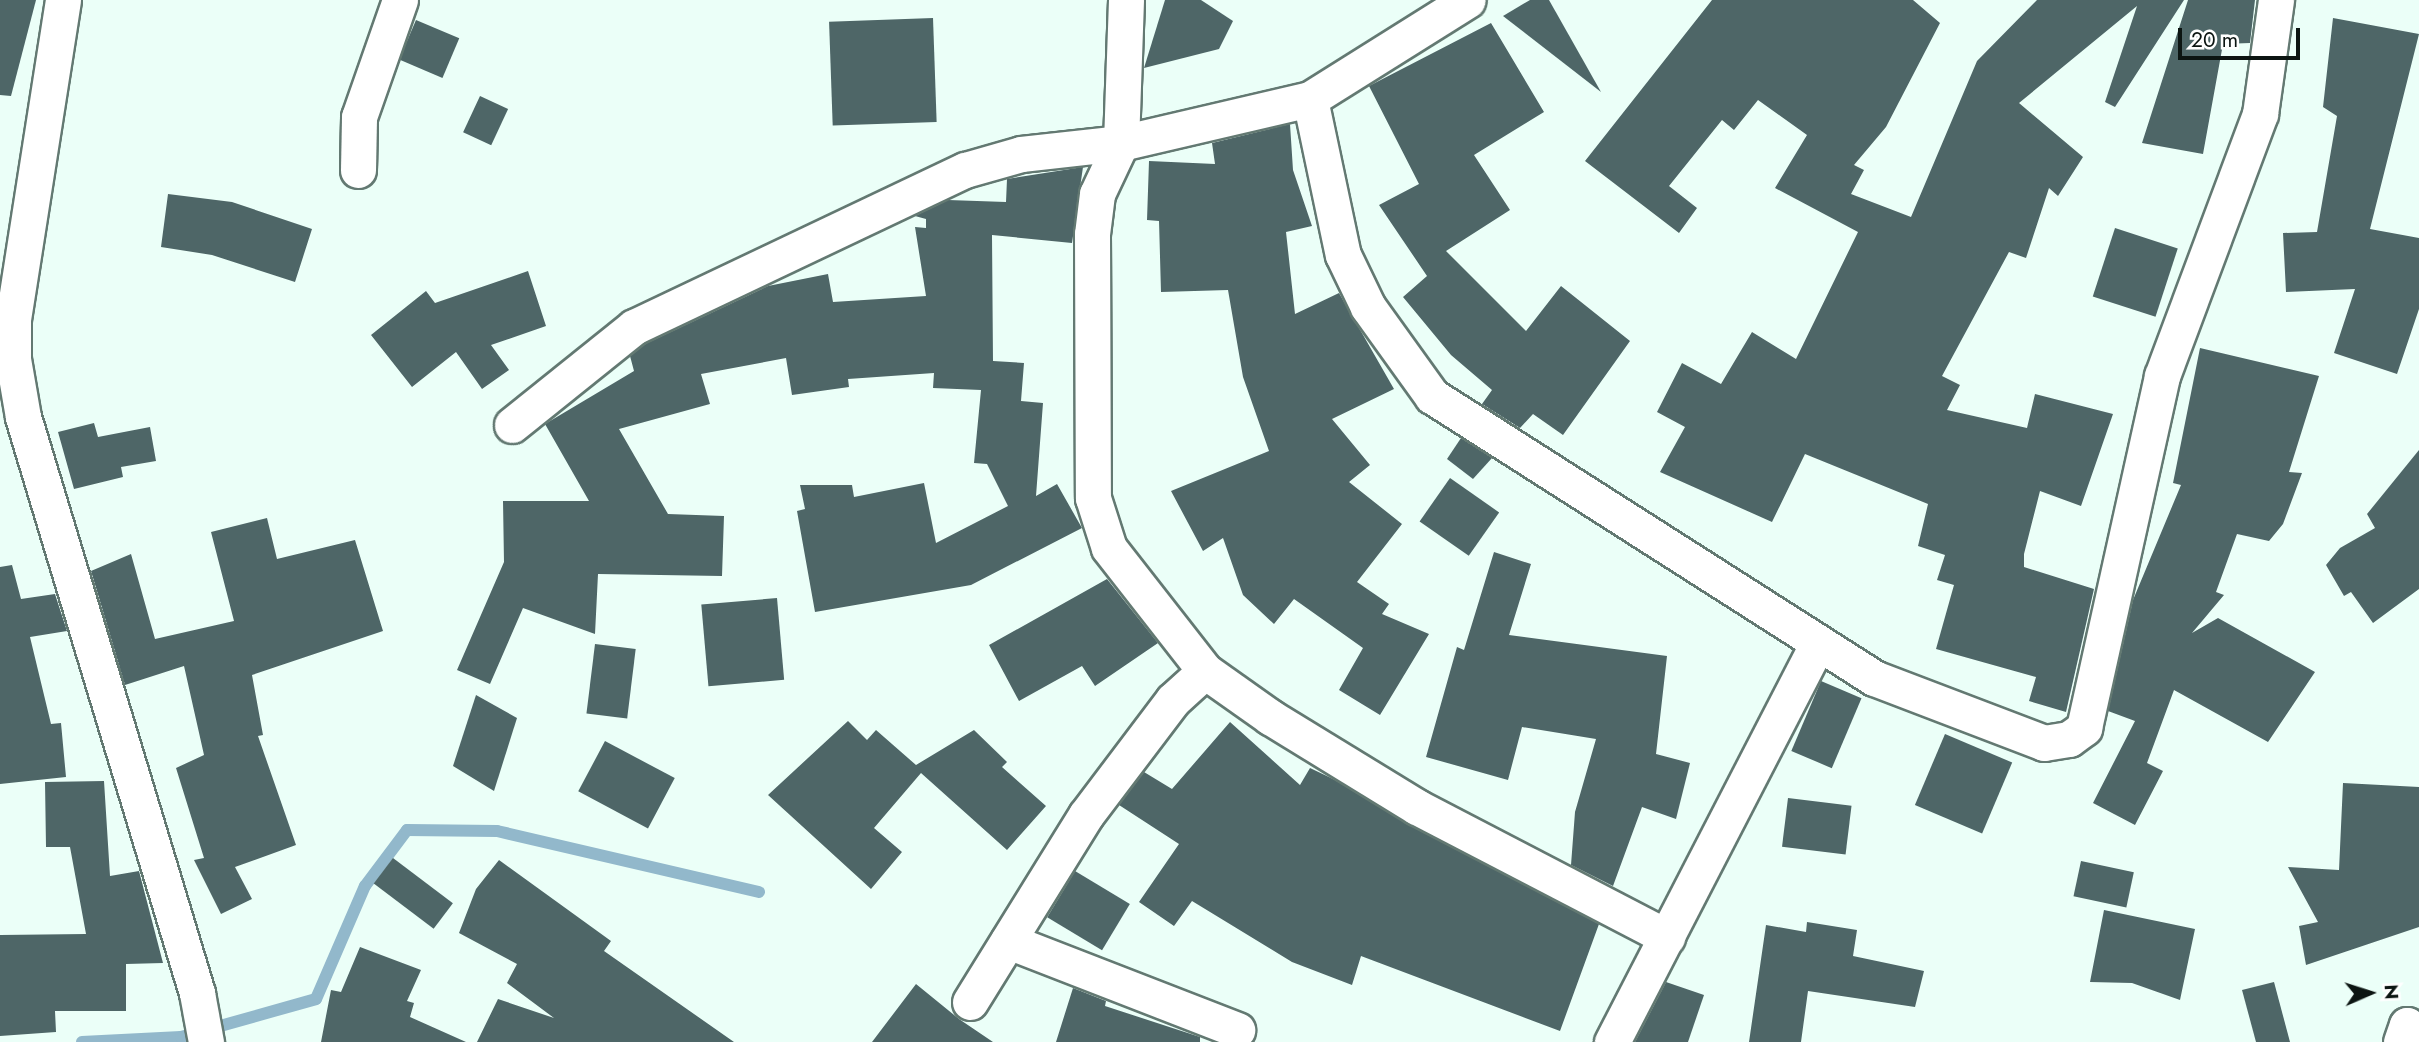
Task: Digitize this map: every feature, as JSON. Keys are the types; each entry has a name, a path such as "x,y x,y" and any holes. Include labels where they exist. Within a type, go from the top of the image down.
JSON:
{"street":[{"path":"63,0 13,319 13,359 23,417 197,993 206,1042"},
{"path":"358,170 359,117 400,0"},
{"path":"1126,0 1121,143 1097,194 1092,233 1093,498 1109,548 1205,671 1417,807 1667,937"},
{"path":"512,425 634,327 965,170 1021,154 1121,143 1310,99 1468,0"},
{"path":"1310,99 1343,255 1368,307 1432,396 1816,646 1874,678 2044,743 2069,739 2084,728 2162,376 2260,114 2276,0"},
{"path":"1612,1042 1816,646"},
{"path":"970,1002 1086,815 1173,699 1205,671"},
{"path":"1008,941 1237,1030"},
{"path":"2401,1042 2407,1025 2419,1035"}],"building":[{"path":"0,0 36,0 11,96 0,95"},
{"path":"1165,0 1201,0 1233,21 1219,49 1144,68"},
{"path":"1530,0 1549,0 1601,92 1503,16"},
{"path":"1712,0 1913,0 1940,23 1886,127 1854,165 1864,170 1851,194 1911,217 1977,61 2037,0 2184,0 2115,107 2105,102 2137,6 2019,103 2083,157 2058,196 2049,188 2026,258 2009,252 1942,376 1960,385 1947,410 2027,428 2035,394 2113,414 2081,506 2040,491 2024,554 2024,567 2094,589 2066,712 2029,701 2036,677 1936,649 1954,585 1937,580 1945,555 1918,546 1928,504 1805,454 1772,522 1660,472 1685,427 1657,412 1682,363 1721,384 1752,332 1796,359 1858,232 1775,188 1807,135 1758,100 1734,130 1722,120 1669,186 1697,208 1679,233 1585,161"},
{"path":"2188,0 2255,0 2250,43 2223,44 2203,154 2142,143"},
{"path":"933,18 937,122 833,126 829,22"},
{"path":"2333,18 2419,34 2370,229 2419,238 2419,309 2397,374 2334,353 2355,289 2286,292 2283,233 2317,232 2337,116 2323,107"},
{"path":"416,20 459,38 442,78 399,60"},
{"path":"1491,23 1544,112 1474,155 1510,210 1446,251 1526,331 1561,286 1630,341 1563,435 1533,414 1520,428 1482,404 1492,390 1451,355 1403,297 1427,276 1379,205 1419,184 1369,86"},
{"path":"480,96 508,109 491,145 463,132"},
{"path":"1290,124 1293,170 1312,226 1286,232 1295,314 1339,293 1394,389 1332,419 1370,465 1349,482 1402,524 1357,582 1389,604 1382,614 1429,634 1380,715 1339,690 1363,648 1294,599 1274,624 1243,595 1223,538 1203,551 1171,491 1269,451 1243,377 1228,290 1161,292 1159,221 1147,220 1149,161 1215,164 1212,143"},
{"path":"1083,167 1072,243 992,235 993,361 1024,363 1021,401 1043,403 1036,496 1057,484 1082,528 971,585 815,612 797,511 805,509 800,485 852,485 854,497 924,483 936,543 1008,506 987,464 974,463 981,390 933,388 934,373 848,379 849,387 792,395 786,358 701,374 710,404 619,429 668,514 724,516 722,576 598,574 595,634 523,608 490,684 457,670 504,562 503,501 589,501 545,424 634,371 630,356 645,344 768,286 828,274 833,302 926,296 915,227 926,228 926,219 915,216 948,200 1006,202 1007,179"},
{"path":"168,194 232,202 312,229 295,282 212,255 161,247"},
{"path":"2115,228 2178,248 2156,317 2093,296"},
{"path":"528,271 546,326 491,345 509,370 482,389 456,352 412,387 371,335 426,291 435,303"},
{"path":"2200,348 2319,376 2289,472 2302,473 2283,524 2269,541 2237,534 2216,592 2224,595 2192,633 2218,618 2315,672 2268,742 2174,690 2147,763 2163,771 2135,825 2093,803 2135,721 2108,711 2133,600 2181,485 2173,483"},
{"path":"94,423 98,437 150,427 156,461 121,467 123,477 74,489 58,432"},
{"path":"1461,438 1492,458 1473,479 1447,459"},
{"path":"2419,450 2419,589 2373,623 2351,592 2344,596 2326,565 2340,548 2375,528 2367,514"},
{"path":"1450,478 1499,512 1469,556 1420,521"},
{"path":"267,518 277,559 355,540 383,631 252,675 263,735 258,736 296,845 235,867 252,899 221,914 194,860 204,858 176,768 204,755 184,666 125,685 91,571 131,554 155,639 234,621 211,532"},
{"path":"1494,552 1531,564 1509,635 1667,656 1656,754 1690,763 1676,819 1642,807 1613,886 1571,865 1575,812 1596,739 1522,727 1508,780 1426,757 1457,647 1464,650"},
{"path":"12,565 21,599 55,594 67,631 30,637 51,724 61,723 66,777 0,784 0,567"},
{"path":"1107,579 1158,643 1095,686 1082,666 1019,701 989,645"},
{"path":"777,598 784,680 708,686 701,605"},
{"path":"595,644 636,649 627,718 586,713"},
{"path":"1821,681 1862,698 1832,768 1791,751"},
{"path":"476,695 517,718 494,791 453,766"},
{"path":"848,721 867,740 876,730 916,765 974,730 1007,762 1002,767 1046,806 1007,850 921,773 874,828 902,852 871,889 768,795"},
{"path":"1230,722 1300,785 1310,768 1599,924 1560,1031 1361,956 1352,985 1292,962 1192,901 1174,926 1139,902 1179,844 1119,805 1144,772 1172,789"},
{"path":"1945,734 2012,763 1982,833 1915,805"},
{"path":"605,741 675,778 648,828 578,791"},
{"path":"104,781 110,876 139,871 163,963 126,964 126,1011 55,1011 56,1032 0,1036 0,935 86,934 70,847 46,847 45,782"},
{"path":"2343,783 2419,787 2419,927 2306,965 2299,926 2318,922 2288,867 2339,870"},
{"path":"1788,798 1852,806 1846,854 1782,847"},
{"path":"393,858 453,903 434,929 374,884"},
{"path":"499,860 611,941 604,951 734,1042 477,1042 498,999 554,1018 507,983 517,964 459,933 476,889"},
{"path":"2081,861 2134,872 2126,907 2074,896"},
{"path":"1075,871 1130,904 1102,950 1047,917"},
{"path":"2104,910 2195,929 2180,1000 2132,983 2090,982"},
{"path":"1807,922 1857,930 1853,956 1924,971 1915,1007 1808,991 1801,1042 1749,1042 1766,925 1806,932"},
{"path":"360,947 421,970 407,1001 414,1003 410,1017 466,1042 321,1042 331,990 341,992"},
{"path":"1666,982 1704,995 1688,1042 1635,1042"},
{"path":"2274,982 2290,1042 2256,1042 2242,990"},
{"path":"916,984 959,1019 993,1042 872,1042"},
{"path":"1073,988 1106,1001 1105,1006 1200,1037 1200,1042 1056,1042"}],"waterway":[{"path":"82,1042 181,1037 316,999 365,886 407,830 497,831 759,892"}]}
